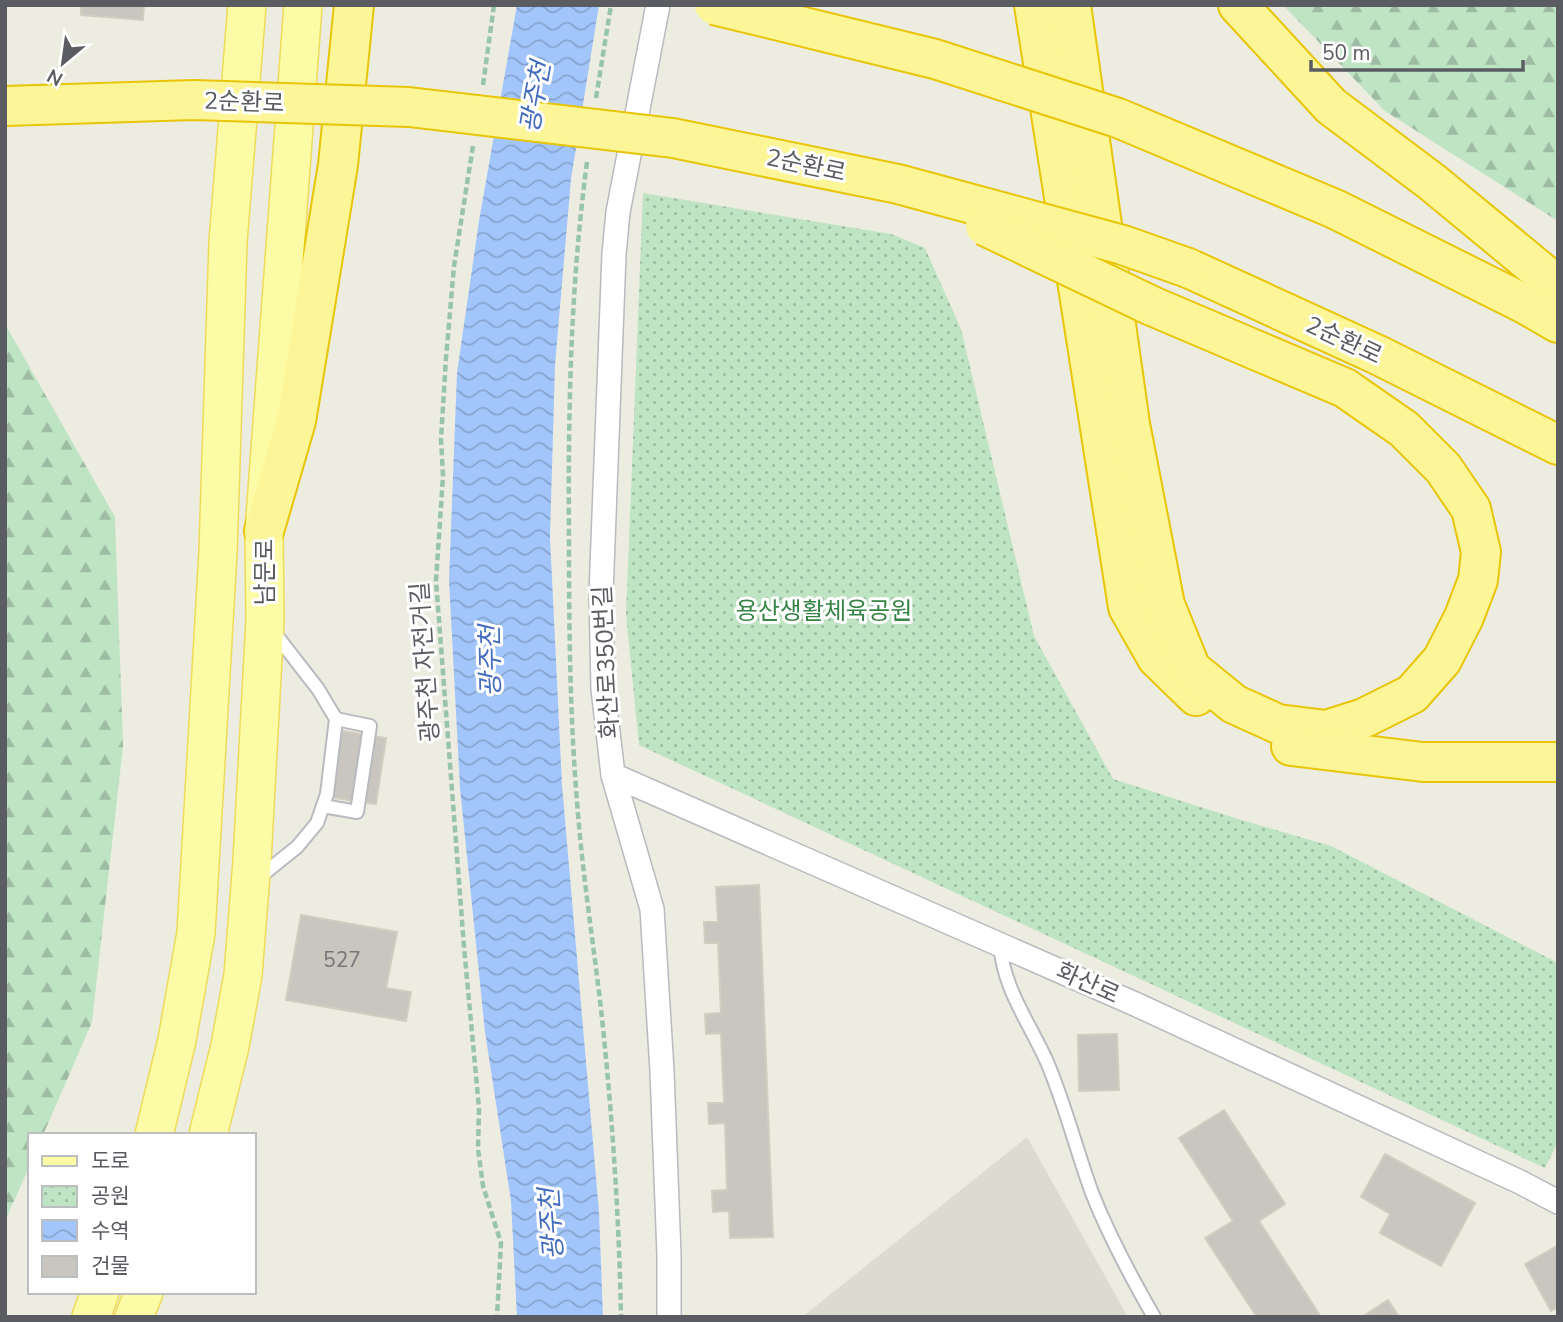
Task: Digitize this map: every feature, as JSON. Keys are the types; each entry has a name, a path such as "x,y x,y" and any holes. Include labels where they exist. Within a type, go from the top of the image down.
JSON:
{"highway":[{"path":"264,531 296,421 338,165 354,5"},
{"path":"714,5 935,59 1118,118 1335,209 1558,323"},
{"path":"1034,5 1128,607 1157,658 1205,705 1272,744 1423,762 1558,762"},
{"path":"898,184 1152,306 1345,388 1404,429 1443,468 1471,509 1482,552 1478,580 1464,617 1442,660 1412,694 1364,718 1326,730 1278,724 1234,705 1191,669 1165,605 1130,425 1071,5"},
{"path":"1238,5 1331,106 1432,182 1558,286"},
{"name":"2순환로","path":"5,106 194,100 409,107 673,138 898,184 1123,245 1188,268 1378,355 1558,445"}],"main road":[{"name":"남문로","path":"154,1133 177,1040 196,933 218,552 228,242 247,5"},
{"name":"남문로","path":"208,1133 230,1046 243,975 251,883 265,620 264,531 303,5"},
{"path":"91,1317 99,1294"},
{"path":"135,1317 143,1294"}],"street":[{"name":"화산로350번길","path":"658,5 618,212 614,254 601,594 603,689 613,775 652,909 662,1071 669,1317"},
{"name":"화산로","path":"613,775 1135,1004 1558,1202"}],"lane":[{"path":"251,883 297,847 317,823 327,794 336,719 318,689 265,620"},
{"path":"323,806 357,812 370,726 336,719"},
{"path":"1000,944 1001,964 1007,983 1050,1071 1093,1193 1123,1261 1154,1317"}],"path":[{"path":"483,89 495,5"},
{"name":"광주천 자전거길","path":"474,143 454,266 442,425 443,476 436,581 460,906 479,1108 478,1149 483,1186 501,1243 498,1317"}],"shaded area":[{"path":"1027,1137 1128,1317 802,1317"}],"green space":[{"path":"1283,5 1558,5 1558,221 1385,111"},
{"name":"용산생활체육공원","path":"643,193 891,234 925,248 961,329 1034,636 1113,779 1331,846 1558,963 1558,1142 1545,1168 639,745 626,615"},
{"path":"5,324 115,517 123,746 92,1022 44,1133 28,1133 28,1169 5,1221"}],"water":[{"name":"광주천","path":"517,5 599,5 571,179 555,365 550,537 562,785 599,1212 603,1317 517,1317 511,1201 485,1032 460,788 449,580 457,373 479,221"}],"building":[{"path":"81,5 144,5 143,20 81,15"},
{"path":"330,729 386,738 376,804 320,796"},
{"path":"759,885 773,1237 730,1238 729,1211 713,1212 712,1191 727,1190 725,1123 709,1124 708,1103 724,1103 721,1033 706,1034 705,1014 721,1013 718,943 705,943 704,922 718,922 716,887"},
{"path":"301,915 397,932 386,988 411,992 406,1021 286,1000"},
{"path":"1117,1034 1119,1090 1079,1091 1078,1035"},
{"path":"1224,1110 1285,1204 1259,1221 1321,1317 1257,1317 1205,1238 1233,1221 1179,1138"},
{"path":"1385,1154 1475,1203 1441,1266 1380,1233 1390,1214 1361,1197"},
{"path":"1557,1246 1558,1307 1551,1311 1525,1264"},
{"path":"1388,1300 1399,1317 1362,1317"}]}
